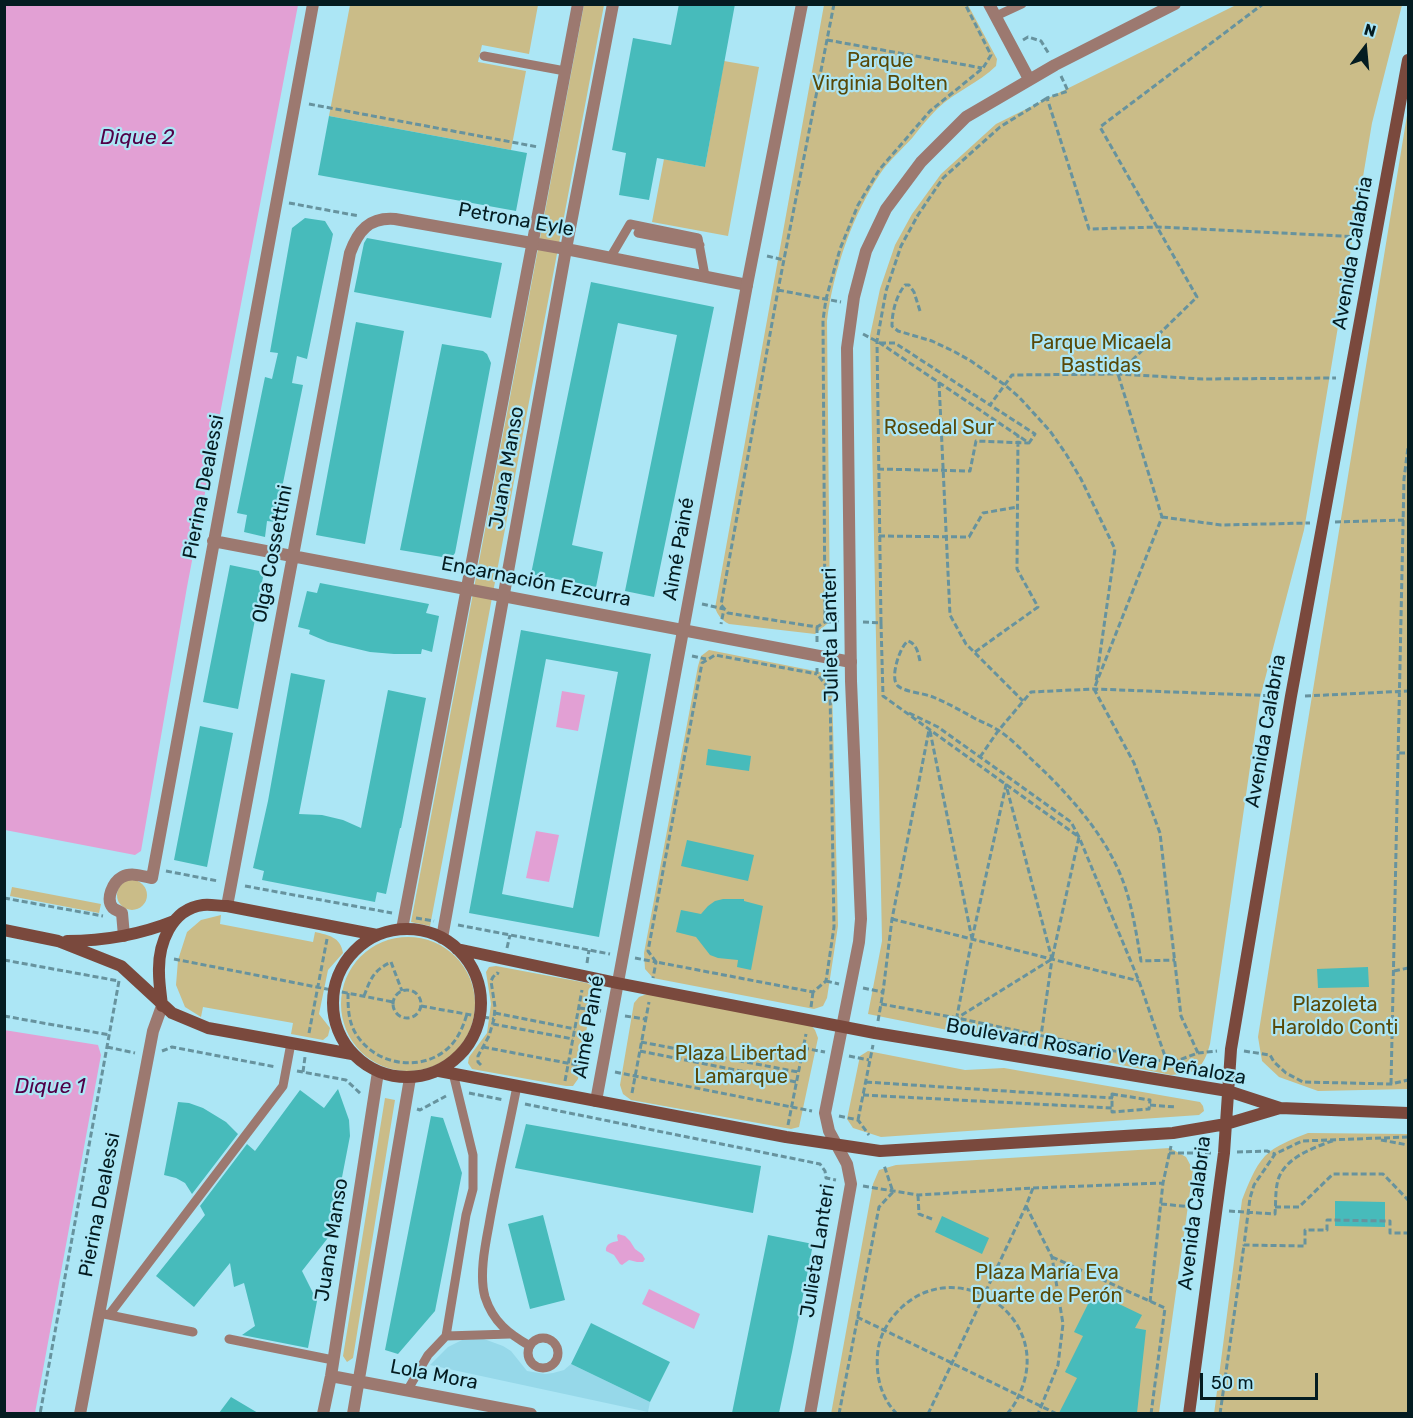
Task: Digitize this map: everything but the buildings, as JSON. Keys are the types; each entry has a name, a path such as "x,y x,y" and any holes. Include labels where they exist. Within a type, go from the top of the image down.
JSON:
{"main road":[{"name":"Avenida Calabria","path":"1188,1413 1224,1153 1232,1049 1291,696 1408,60"},
{"path":"58,941 124,936 151,930 174,921 184,912 203,905 226,906 377,935"},
{"path":"162,1006 159,981 160,956 164,941 174,921"},
{"path":"402,929 423,931 442,938 457,949 473,969 481,999 476,1031 462,1054 439,1071 410,1078 388,1076 378,1072 352,1054 345,1046 335,1026 332,1003 336,978 342,965 351,954 361,944 377,935 402,929"},
{"path":"4,930 58,941 121,966 162,1006 180,1017 208,1028 352,1054"},
{"name":"Boulevard Rosario Vera Peñaloza","path":"457,949 651,990 875,1033 1228,1091 1280,1108"},
{"name":"Boulevard Rosario Vera Peñaloza","path":"439,1071 786,1137 880,1151 1173,1132 1226,1124 1280,1108"},
{"path":"1280,1108 1408,1113"}],"street":[{"name":"Pierina Dealessi","path":"152,869 313,4"},
{"name":"Juana Manso","path":"402,929 578,4"},
{"name":"Juana Manso","path":"442,938 566,249 613,4"},
{"name":"Aimé Painé","path":"596,1101 747,285 802,4"},
{"path":"989,4 1029,79"},
{"name":"Julieta Lanteri","path":"810,1413 851,1184 847,1164 829,1131 825,1113 859,942 861,919 850,622 847,348 853,304 866,251 886,209 921,162 966,117 1029,79 1175,4"},
{"name":"Petrona Eyle","path":"379,219 400,219 747,285"},
{"name":"Olga Cossettini","path":"226,906 350,253 363,229 379,219"},
{"name":"Encarnación Ezcurra","path":"213,541 851,662"},
{"path":"124,936 122,913 114,909 111,903 110,894 113,885 133,874 152,878 152,869"},
{"name":"Pierina Dealessi","path":"80,1413 104,1314 148,1055 162,1006"},
{"name":"Juana Manso","path":"323,1413 331,1376 378,1072"},
{"path":"353,1413 410,1078"},
{"name":"Lola Mora","path":"331,1376 531,1413"}],"lane":[{"path":"996,16 1022,4"},
{"path":"484,56 565,71"},
{"path":"610,258 630,224 698,238 705,276"},
{"path":"638,233 700,245"},
{"path":"193,1332 104,1314 277,1095 283,1086 291,1043"},
{"path":"407,1391 428,1355 446,1336 466,1215 473,1190 473,1155 453,1073"},
{"path":"517,1086 494,1193 482,1265 484,1295 492,1314 510,1334 530,1346"},
{"path":"446,1336 510,1334"},
{"path":"229,1340 333,1360"}],"path":[{"path":"817,627 728,613 721,605 778,290 834,4"},
{"path":"1118,374 1197,297 1100,127 1263,4"},
{"path":"1028,37 1041,40"},
{"path":"827,40 983,68"},
{"path":"1055,65 1068,91 1047,98 1000,127 943,178 918,215 901,246 886,291 878,342 880,622 883,696 1079,837"},
{"path":"1047,98 1089,229 1158,227 1376,238"},
{"path":"295,102 551,149"},
{"path":"277,200 379,219"},
{"path":"753,254 784,260"},
{"path":"920,311 913,289 909,285 904,285 895,306 892,326 898,331 932,341 955,352 1005,384 1050,431 1066,454 1082,479 1115,549 1094,689 1134,763 1160,832 1181,1016 1198,1053"},
{"path":"778,290 853,304"},
{"path":"850,327 878,342 1029,443"},
{"path":"878,342 895,343 1035,434 1029,443"},
{"path":"1094,689 1162,517 1118,374"},
{"path":"990,405 1012,375 1118,374 1203,379 1350,378"},
{"path":"939,382 950,615 966,644 1023,701"},
{"path":"975,652 1038,607 1017,569 1018,435"},
{"path":"878,468 970,471 976,441 1029,443"},
{"path":"1391,1084 1404,479 1408,447"},
{"path":"879,536 969,537 982,513 1018,507"},
{"path":"1162,517 1221,525 1408,520"},
{"path":"689,602 724,609"},
{"path":"825,622 880,622"},
{"path":"920,661 913,642 905,642 895,670 896,685 934,698 998,730 1062,788 1095,830 1121,875 1130,899 1141,961 1175,960"},
{"path":"786,1137 813,992 826,981 834,927 830,690 817,674 715,655 702,663 648,951 656,962 813,992"},
{"path":"980,757 998,730 1030,692 1094,689 1291,696 1408,692"},
{"path":"899,709 938,727 1071,822 1138,981 1167,1062"},
{"path":"858,1120 881,1004 892,919 930,730"},
{"path":"930,730 972,939"},
{"path":"1399,753 1408,753"},
{"path":"957,1018 1006,785"},
{"path":"1006,785 1052,959"},
{"path":"1041,1036 1052,959 1079,837"},
{"path":"152,869 589,950 562,1094"},
{"path":"4,898 122,920"},
{"path":"302,1072 333,902"},
{"path":"892,919 1138,981"},
{"path":"160,956 393,1002"},
{"path":"957,1018 1052,959"},
{"path":"4,960 119,981 40,1413"},
{"path":"364,996 370,978 376,971 391,962 402,991"},
{"path":"1394,971 1408,968"},
{"path":"487,1067 478,1062 478,1056 494,1022 492,981 497,973 508,975"},
{"path":"627,1125 651,990"},
{"path":"402,991 412,991 420,1000 421,1006 414,1016 402,1017 396,1014 393,1008 395,996 402,991"},
{"path":"348,993 349,1015 356,1034 370,1050 388,1060 409,1064 429,1060 447,1049 460,1033 467,1014"},
{"path":"881,1004 1167,1062 1198,1053 1232,1049 1270,1055 1274,1062 1286,1072 1303,1082 1391,1084 1408,1080"},
{"path":"421,1006 467,1014 573,1039"},
{"path":"495,1013 575,1029"},
{"path":"4,1016 110,1035"},
{"path":"641,1042 798,1072"},
{"path":"107,1047 148,1055 172,1047 346,1080 363,1096 374,1099"},
{"path":"483,1047 792,1107"},
{"path":"640,1051 796,1082"},
{"path":"865,1082 1113,1098"},
{"path":"405,1106 420,1110 457,1091 820,1164 825,1171 826,1178 918,1195 1163,1183"},
{"path":"1112,1094 1150,1100 1150,1105 1149,1109 1112,1112 1112,1094"},
{"path":"862,1095 1112,1108"},
{"path":"1150,1105 1176,1107"},
{"path":"1150,1302 1163,1183 1173,1132"},
{"path":"1220,1413 1250,1198 1254,1185 1275,1154 1302,1141 1408,1137"},
{"path":"1373,1138 1408,1145"},
{"path":"1254,1213 1275,1214 1278,1178 1288,1165 1301,1154 1317,1146 1340,1139"},
{"path":"1275,1207 1299,1207 1334,1174 1383,1174 1408,1200"},
{"path":"928,1413 1033,1188"},
{"path":"839,1413 879,1207 893,1192"},
{"path":"918,1195 919,1214 932,1220"},
{"path":"1026,1206 1052,1257 1063,1324 1058,1365 1038,1413"},
{"path":"1244,1245 1305,1246 1305,1230 1327,1230 1327,1220 1390,1221 1390,1233 1408,1233"},
{"path":"1052,1257 1165,1308 1151,1413"},
{"path":"897,1413 884,1395 878,1380 876,1363 878,1346 884,1330 894,1314 909,1300 926,1292 946,1287 966,1288 984,1294 1004,1308 1018,1327 1026,1349 1027,1372 1020,1395 1007,1413"},
{"path":"857,1317 1057,1413"}],"shaded area":[{"path":"484,1339 503,1346 511,1351 527,1371 553,1373 564,1370 571,1364 650,1402 648,1412 430,1365 448,1347 462,1340"}],"green space":[{"path":"350,5 538,5 529,54 482,45 478,62 526,71 511,150 329,116"},
{"path":"584,5 604,5 430,926 411,922"},
{"name":"Parque Virginia Bolten","path":"824,5 968,5 997,59 996,66 989,72 937,109 882,171 853,224 839,263 827,321 830,616 827,624 815,634 729,624 720,617 715,608"},
{"name":"Parque Micaela Bastidas","path":"1236,5 1402,5 1372,123 1304,530 1260,698 1210,1044 1205,1059 1193,1071 1171,1075 868,1014 882,941 870,336 880,289 895,245 912,214 941,174 996,124"},
{"path":"724,61 759,67 728,236 652,222 664,159 705,167"},
{"name":"Plazoleta Haroldo Conti","path":"1408,109 1408,1089 1318,1091 1279,1077 1262,1061 1258,1037"},
{"path":"709,650 820,672 827,676 832,685 838,926 827,998 823,1006 814,1009 653,978 645,969 644,953 698,666 701,656"},
{"path":"132,880 143,884 147,895 143,906 132,910 121,906 117,895 121,884"},
{"path":"12,887 101,904 99,913 10,896"},
{"path":"221,915 220,924 313,942 315,932 325,934 340,943 343,953 328,970 319,1014 330,1028 328,1036 323,1040 291,1034 293,1023 203,1007 201,1017 185,1007 176,985 178,960 187,932 201,920"},
{"path":"408,937 434,942 455,957 470,978 475,1004 470,1030 455,1051 434,1066 408,1071 382,1066 361,1051 346,1030 341,1004 346,978 361,957 382,942"},
{"path":"496,966 587,983 592,986 593,992 578,1079 573,1086 472,1069 468,1063 469,1057 487,1033 491,1004 486,972 489,967"},
{"name":"Plaza Libertad Lamarque","path":"647,994 809,1023 818,1038 799,1127 791,1129 631,1100 623,1094 620,1085 634,1003 639,997"},
{"path":"868,1051 965,1070 1004,1068 1200,1102 1204,1111 1199,1115 881,1137 853,1128 847,1119 860,1056"},
{"path":"385,1098 395,1100 353,1358 347,1362 343,1356"},
{"path":"1308,1133 1408,1134 1408,1413 1214,1414 1242,1200 1254,1171 1265,1156 1279,1145"},
{"name":"Plaza María Eva Duarte de Perón","path":"1170,1148 1186,1157 1193,1170 1159,1413 831,1414 873,1184 879,1170 896,1165"}],"water":[{"name":"Dique 2","path":"4,5 298,5 187,587 141,851 135,855 5,830"},
{"path":"562,691 585,695 578,731 556,727"},
{"path":"536,831 559,835 549,882 526,878"},
{"name":"Dique 1","path":"4,1030 98,1045 101,1055 35,1413 5,1413"},
{"path":"618,1234 625,1236 642,1254 645,1259 643,1262 629,1260 622,1265 614,1255 606,1251 608,1245 618,1241"},
{"path":"649,1289 700,1314 694,1329 642,1304"}],"park label":[{"name":"Rosedal Sur","path":"939,428"}]}
